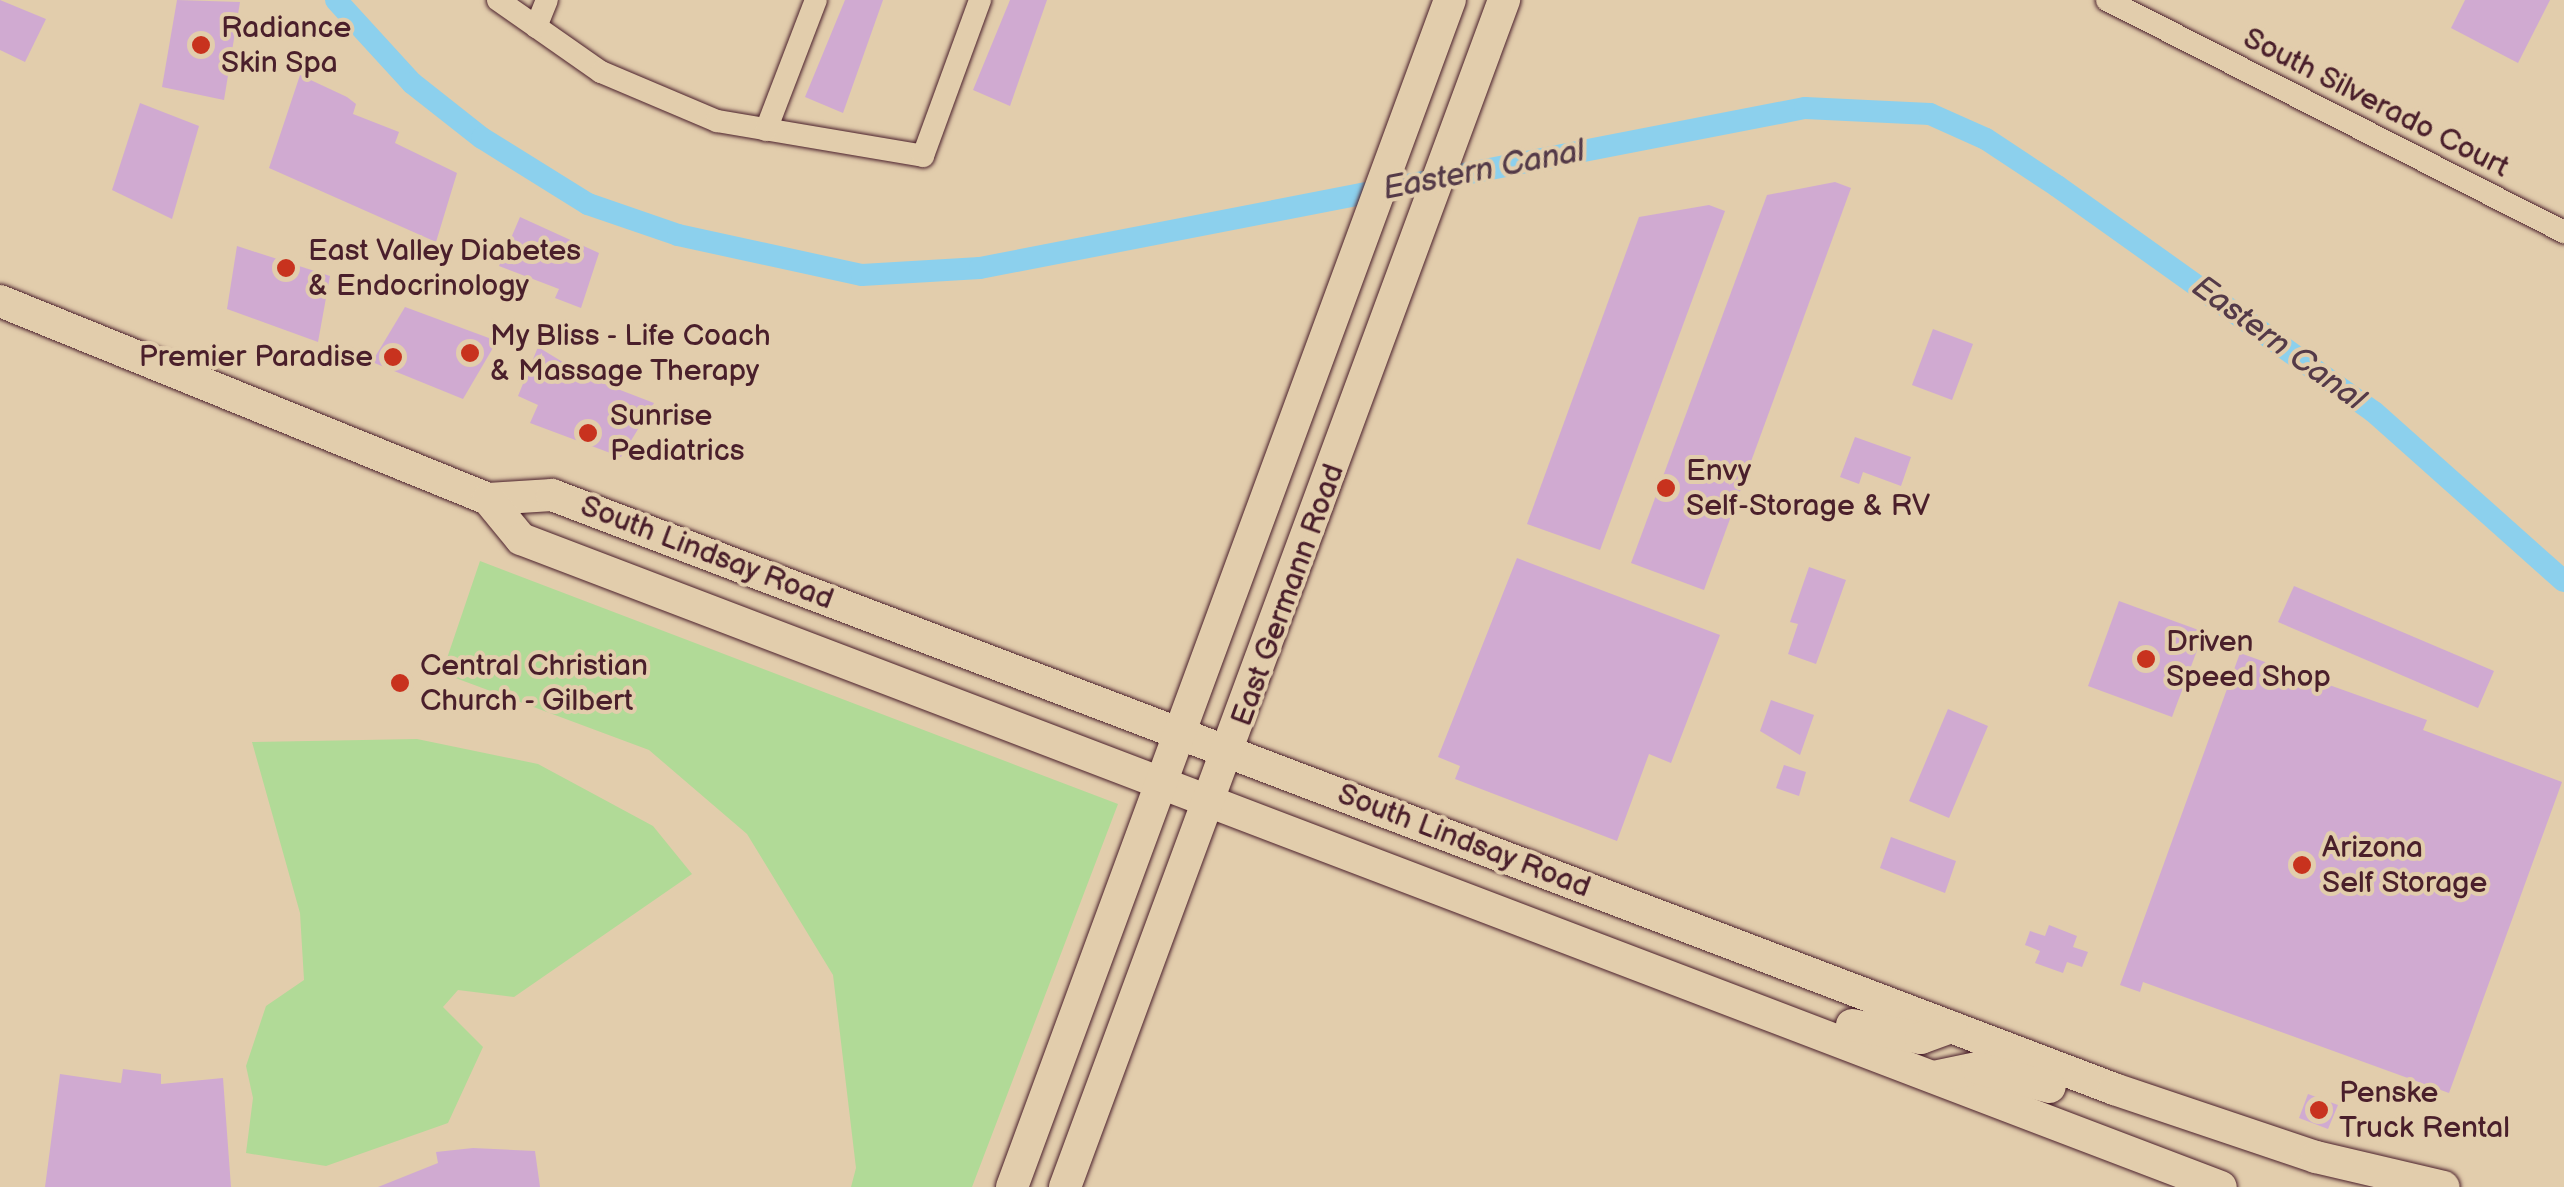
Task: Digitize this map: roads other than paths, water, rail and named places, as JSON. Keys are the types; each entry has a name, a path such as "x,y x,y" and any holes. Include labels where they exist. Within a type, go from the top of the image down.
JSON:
{"main road":[{"name":"East Germann Road","path":"1012,1187 1450,0"},
{"name":"East Germann Road","path":"1065,1187 1231,753 1504,0"},
{"name":"South Lindsay Road","path":"0,302 488,499 552,495 2114,1090 2316,1157 2444,1187"},
{"name":"South Lindsay Road","path":"488,499 521,538 2221,1187"},
{"path":"1745,1005 1809,1012 1899,1038 1951,1027"},
{"path":"1934,1077 1977,1068 2062,1091 2114,1090"}],"street":[{"path":"498,0 601,72 717,121 923,156 980,0"},
{"path":"536,27 546,0"},
{"path":"766,130 816,0"},
{"name":"South Silverado Court","path":"2107,0 2564,232"}],"waterway":[{"name":"Eastern Canal","path":"336,0 412,83 482,138 588,204 678,235 862,275 980,268 1805,108 1930,114 1986,139 2057,186 2374,412 2564,581"}],"place":[{"name":"Radiance Skin Spa","path":"201,45"},
{"name":"East Valley Diabetes & Endocrinology","path":"286,268"},
{"name":"My Bliss - Life Coach & Massage Therapy","path":"470,353"},
{"name":"Premier Paradise","path":"393,357"},
{"name":"Sunrise Pediatrics","path":"588,433"},
{"name":"Envy Self-Storage & RV","path":"1666,488"},
{"name":"Driven Speed Shop","path":"2146,659"},
{"name":"Central Christian Church - Gilbert","path":"400,683"},
{"name":"Arizona Self Storage","path":"2302,865"},
{"name":"Penske Truck Rental","path":"2319,1110"}]}
